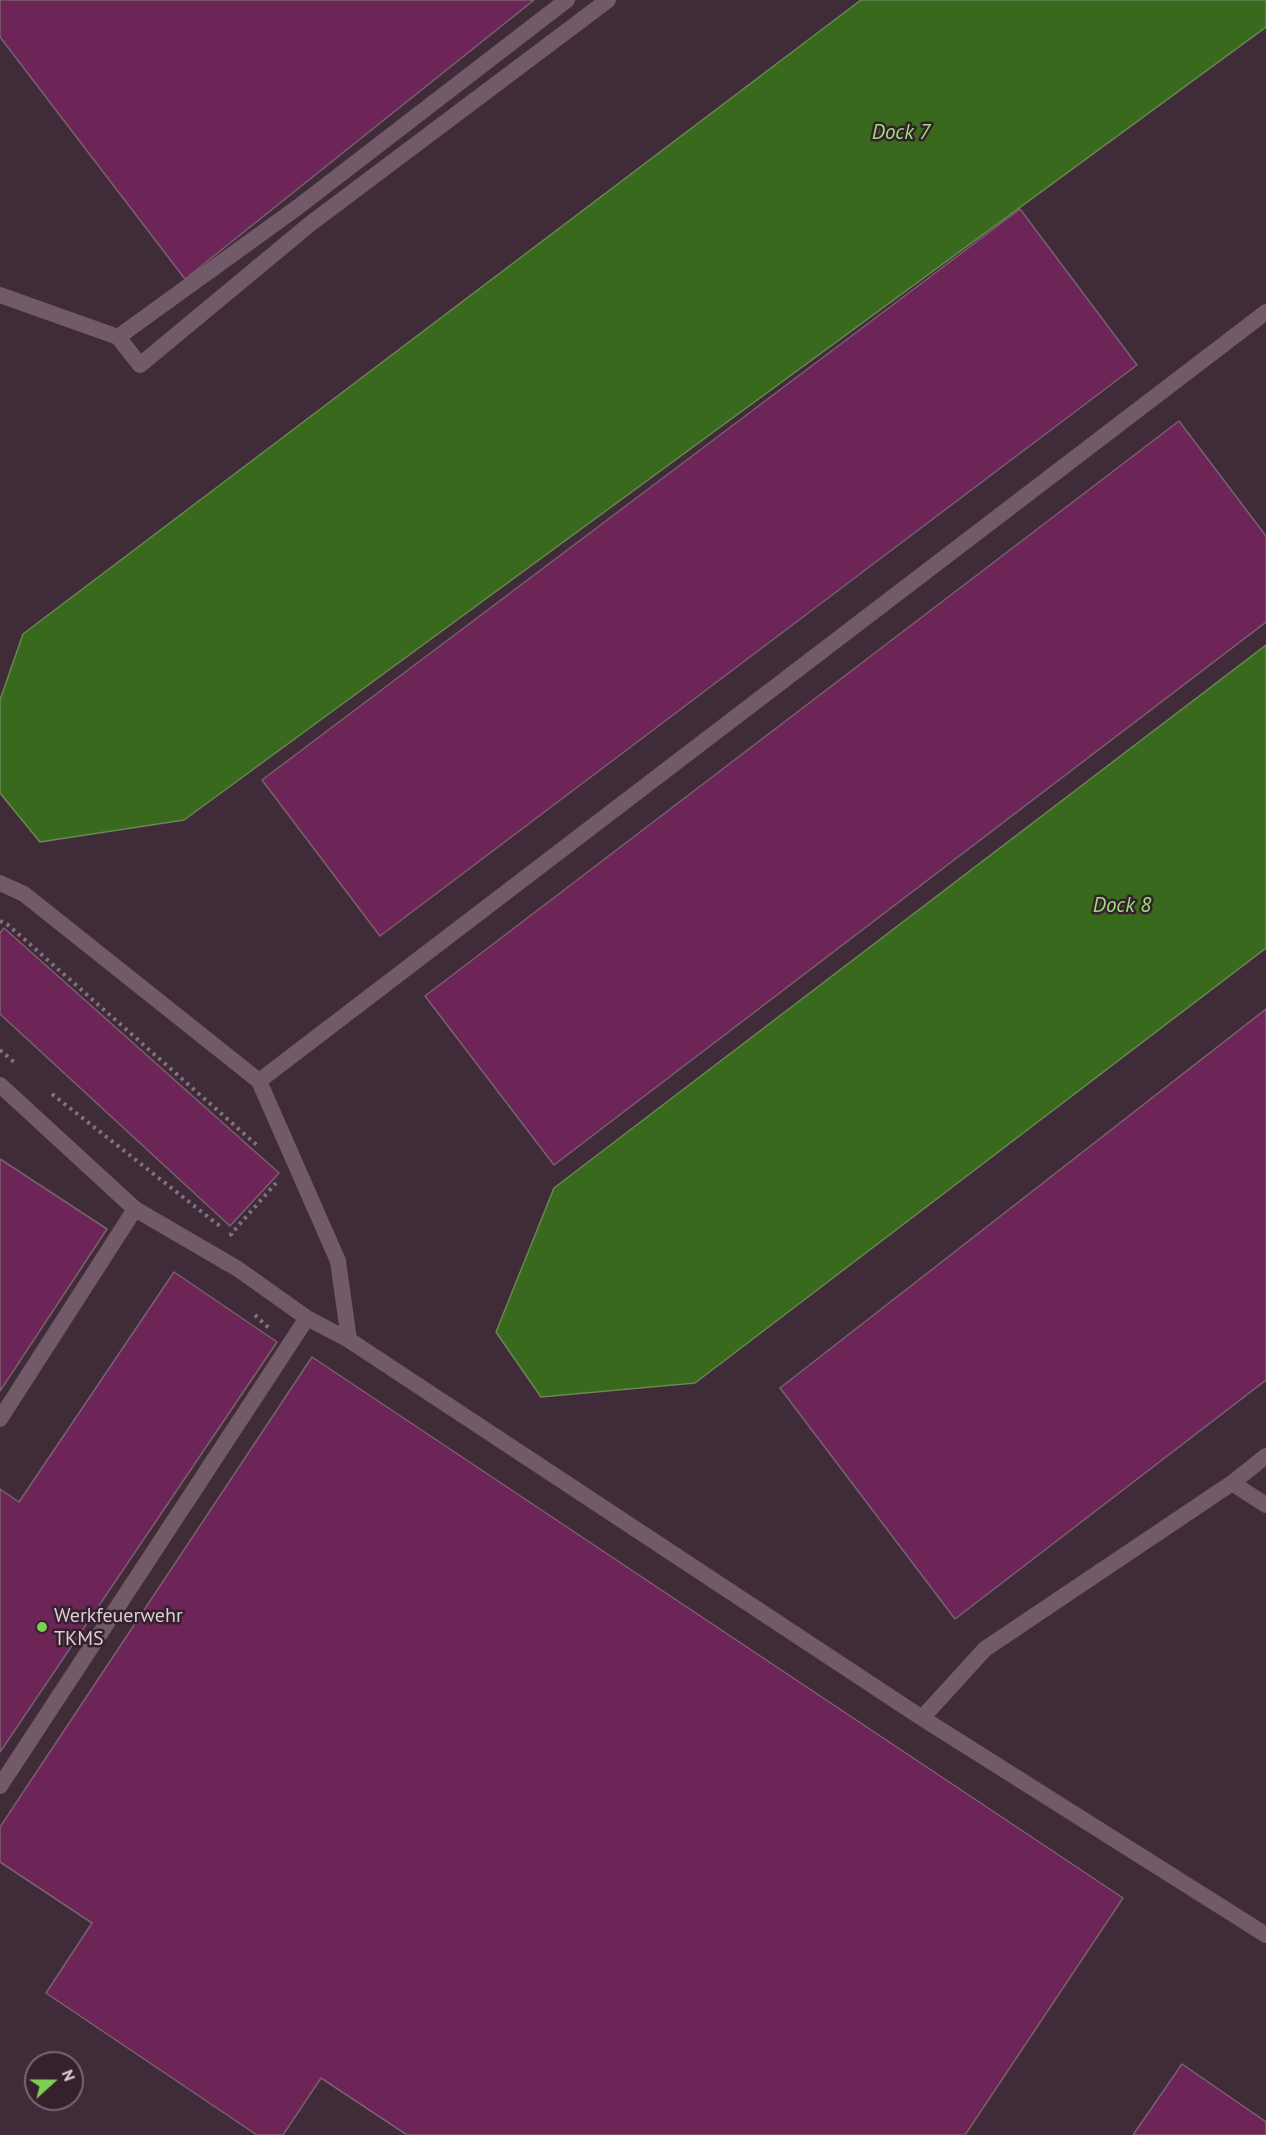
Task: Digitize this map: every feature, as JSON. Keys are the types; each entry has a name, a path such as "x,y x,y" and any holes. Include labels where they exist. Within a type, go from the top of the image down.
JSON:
{"lane":[{"path":"118,337 298,207 567,0"},
{"path":"0,295 118,337 140,365 310,224 608,0"},
{"path":"298,207 310,213 310,224"},
{"path":"259,1081 1266,312"},
{"path":"0,883 24,894 259,1081 338,1261 349,1340"},
{"path":"0,1085 135,1209 238,1269 308,1318 349,1340 922,1718 1266,1935"},
{"path":"0,1419 135,1209"},
{"path":"0,1786 308,1318"},
{"path":"922,1718 985,1649 1232,1483 1266,1456"},
{"path":"1232,1483 1266,1505"}],"path":[{"path":"0,921 7,924 260,1148"},
{"path":"0,1050 16,1064"},
{"path":"49,1092 239,1241"},
{"path":"231,1234 278,1180"}],"water":[{"name":"Dock 7","path":"861,0 1266,0 1266,27 184,820 40,842 0,793 0,700 23,634"},
{"name":"Dock 8","path":"1266,645 1266,948 695,1383 541,1397 496,1332 554,1188"}],"building":[{"path":"0,0 534,0 185,279 0,37"},
{"path":"1020,209 1137,365 380,936 262,780"},
{"path":"1179,421 1266,536 1266,622 554,1165 425,996"},
{"path":"4,928 279,1173 230,1226 0,1014 0,933"},
{"path":"1266,1009 1266,1380 955,1619 780,1388"},
{"path":"0,1159 107,1229 0,1391"},
{"name":"Werkfeuerwehr TKMS","path":"174,1272 277,1342 0,1752 0,1489 19,1502"},
{"path":"312,1357 1123,1898 965,2135 407,2135 321,2078 283,2135 257,2135 46,1993 92,1923 0,1862 0,1827"},
{"path":"1182,2064 1266,2122 1266,2135 1133,2135"}],"place":[{"name":"Werkfeuerwehr TKMS","path":"42,1627"}]}
